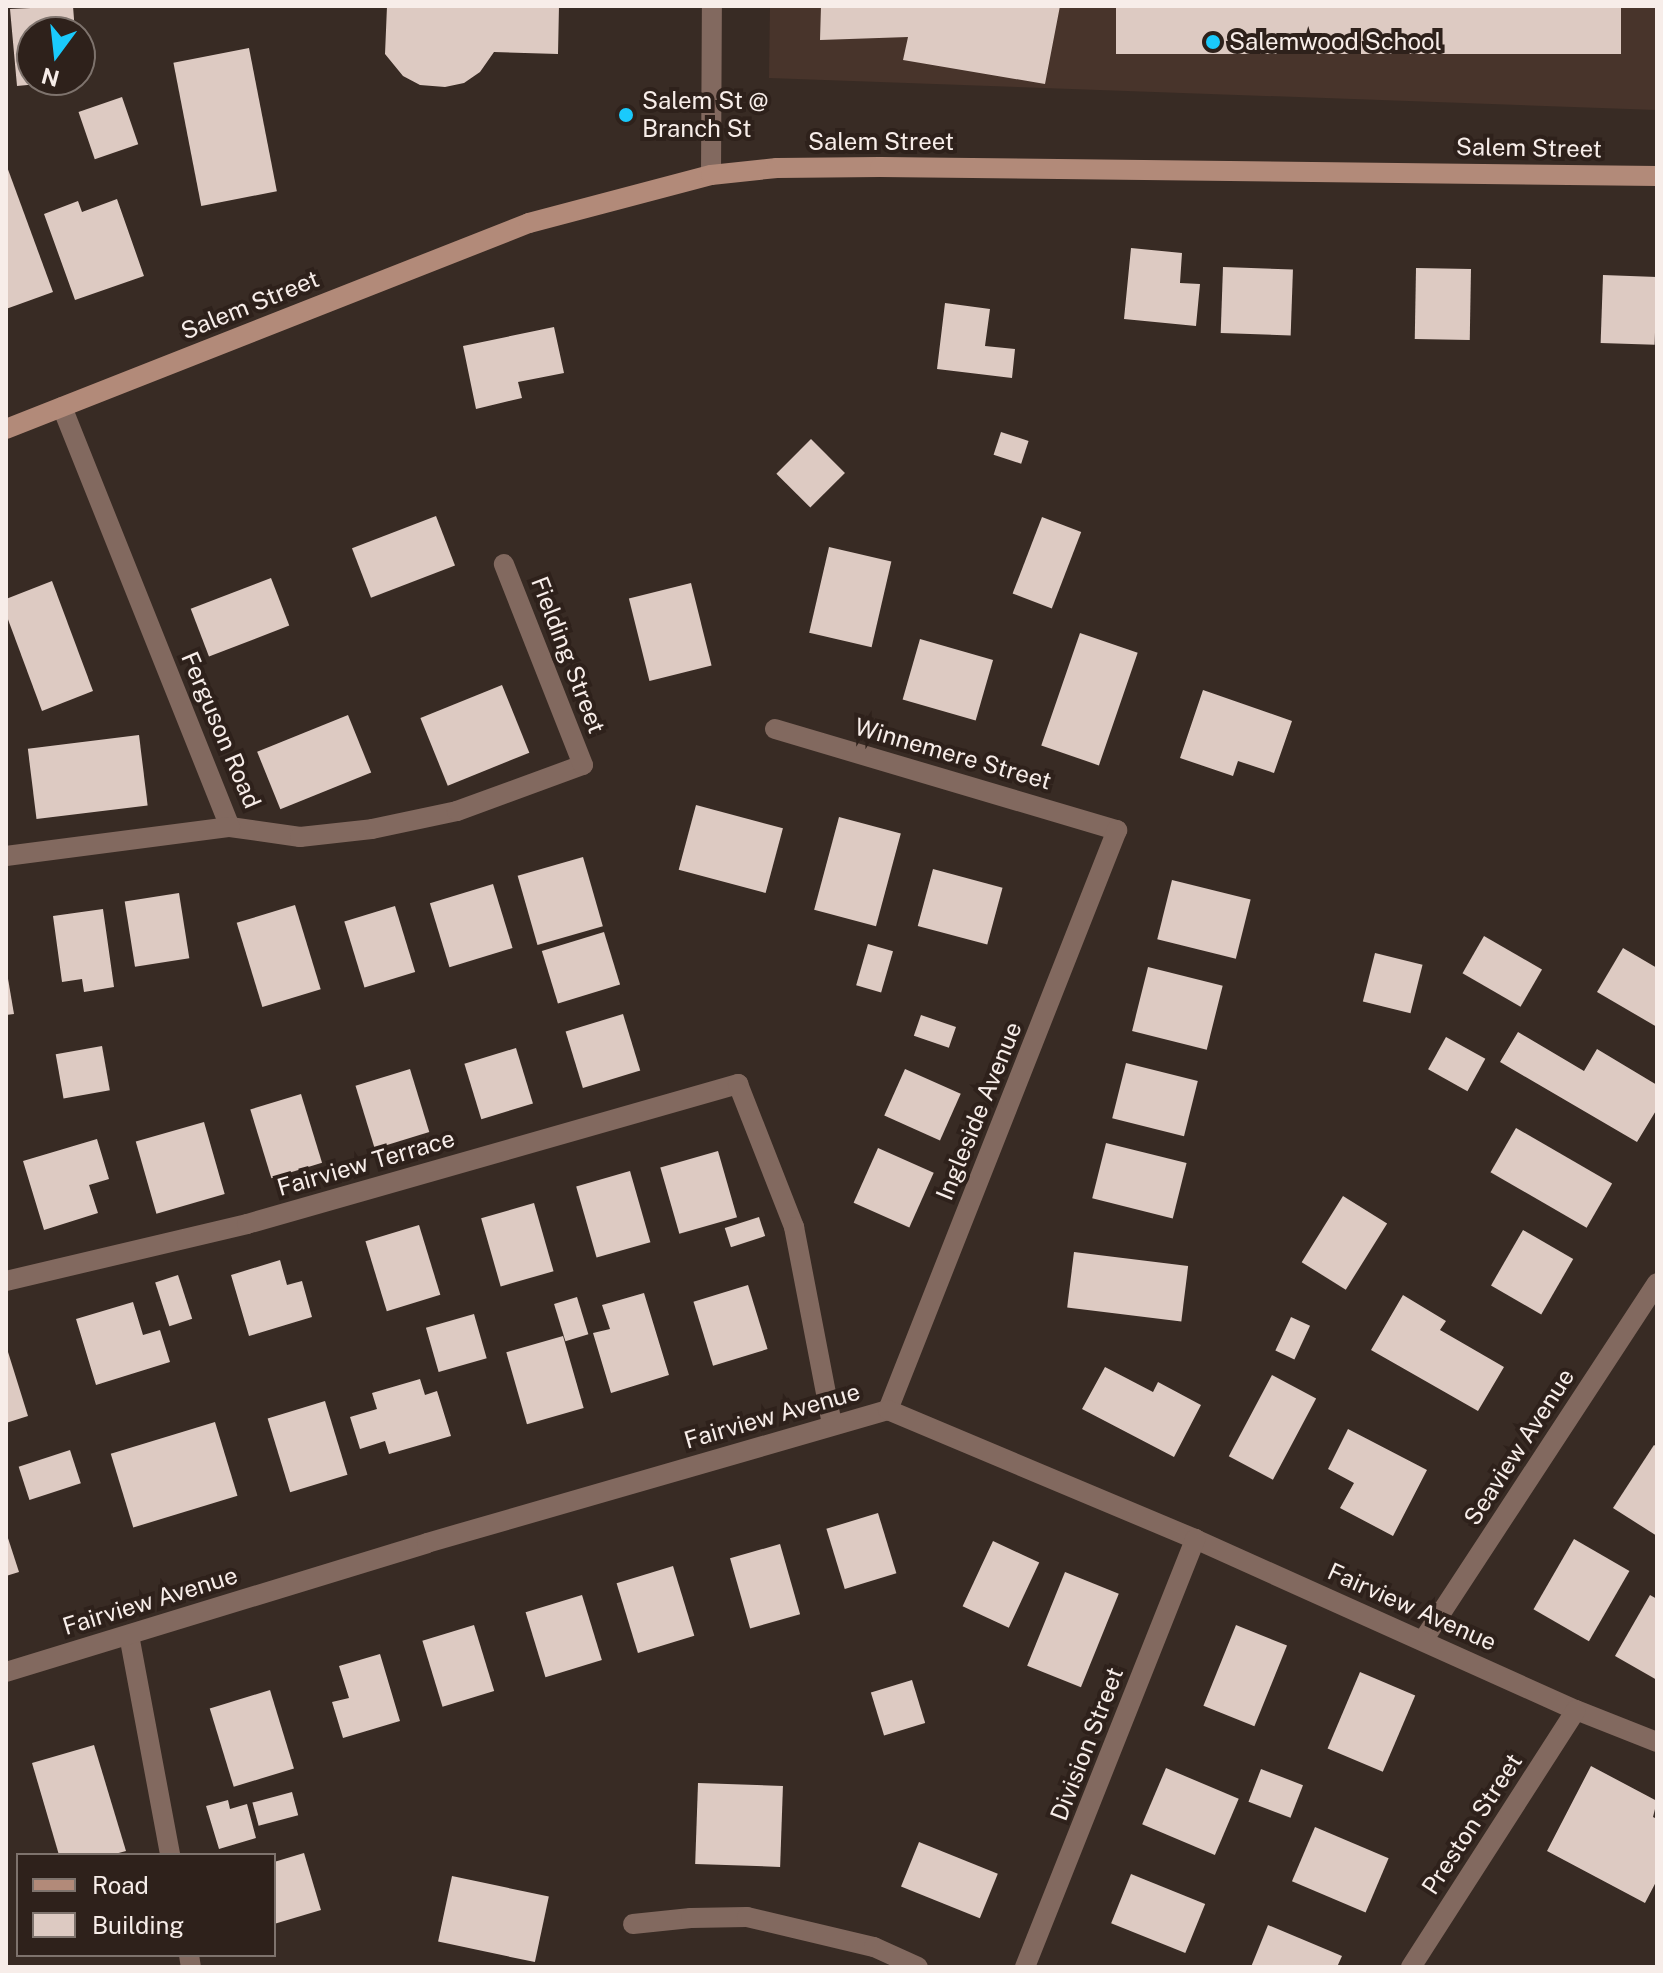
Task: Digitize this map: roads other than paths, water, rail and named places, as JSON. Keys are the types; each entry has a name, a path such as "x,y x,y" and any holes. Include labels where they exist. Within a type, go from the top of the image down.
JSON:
{"main road":[{"name":"Salem Street","path":"6,429 529,223 711,175 777,168 880,167 1657,176"}],"street":[{"path":"711,175 712,6"},
{"name":"Ferguson Road","path":"62,407 230,827 300,837 372,829 457,811 583,765"},
{"name":"Fielding Street","path":"504,564 583,765"},
{"name":"Winnemere Street","path":"775,729 1117,830"},
{"path":"6,856 230,827"},
{"name":"Ingleside Avenue","path":"888,1410 1117,830"},
{"name":"Fairview Terrace","path":"6,1281 247,1224 738,1084 794,1227 832,1424"},
{"name":"Seaview Avenue","path":"1424,1639 1657,1283"},
{"name":"Fairview Avenue","path":"6,1672 832,1424 888,1410 1195,1539 1424,1639 1576,1710 1657,1742"},
{"name":"Division Street","path":"1025,1967 1195,1539"},
{"path":"129,1635 170,1853"},
{"name":"Preston Street","path":"1411,1967 1576,1710"},
{"path":"633,1924 691,1918 747,1917 874,1947 918,1967"}],"place":[{"name":"Salemwood School","path":"1213,42"},
{"name":"Salem St @ Branch St","path":"626,115"}]}
